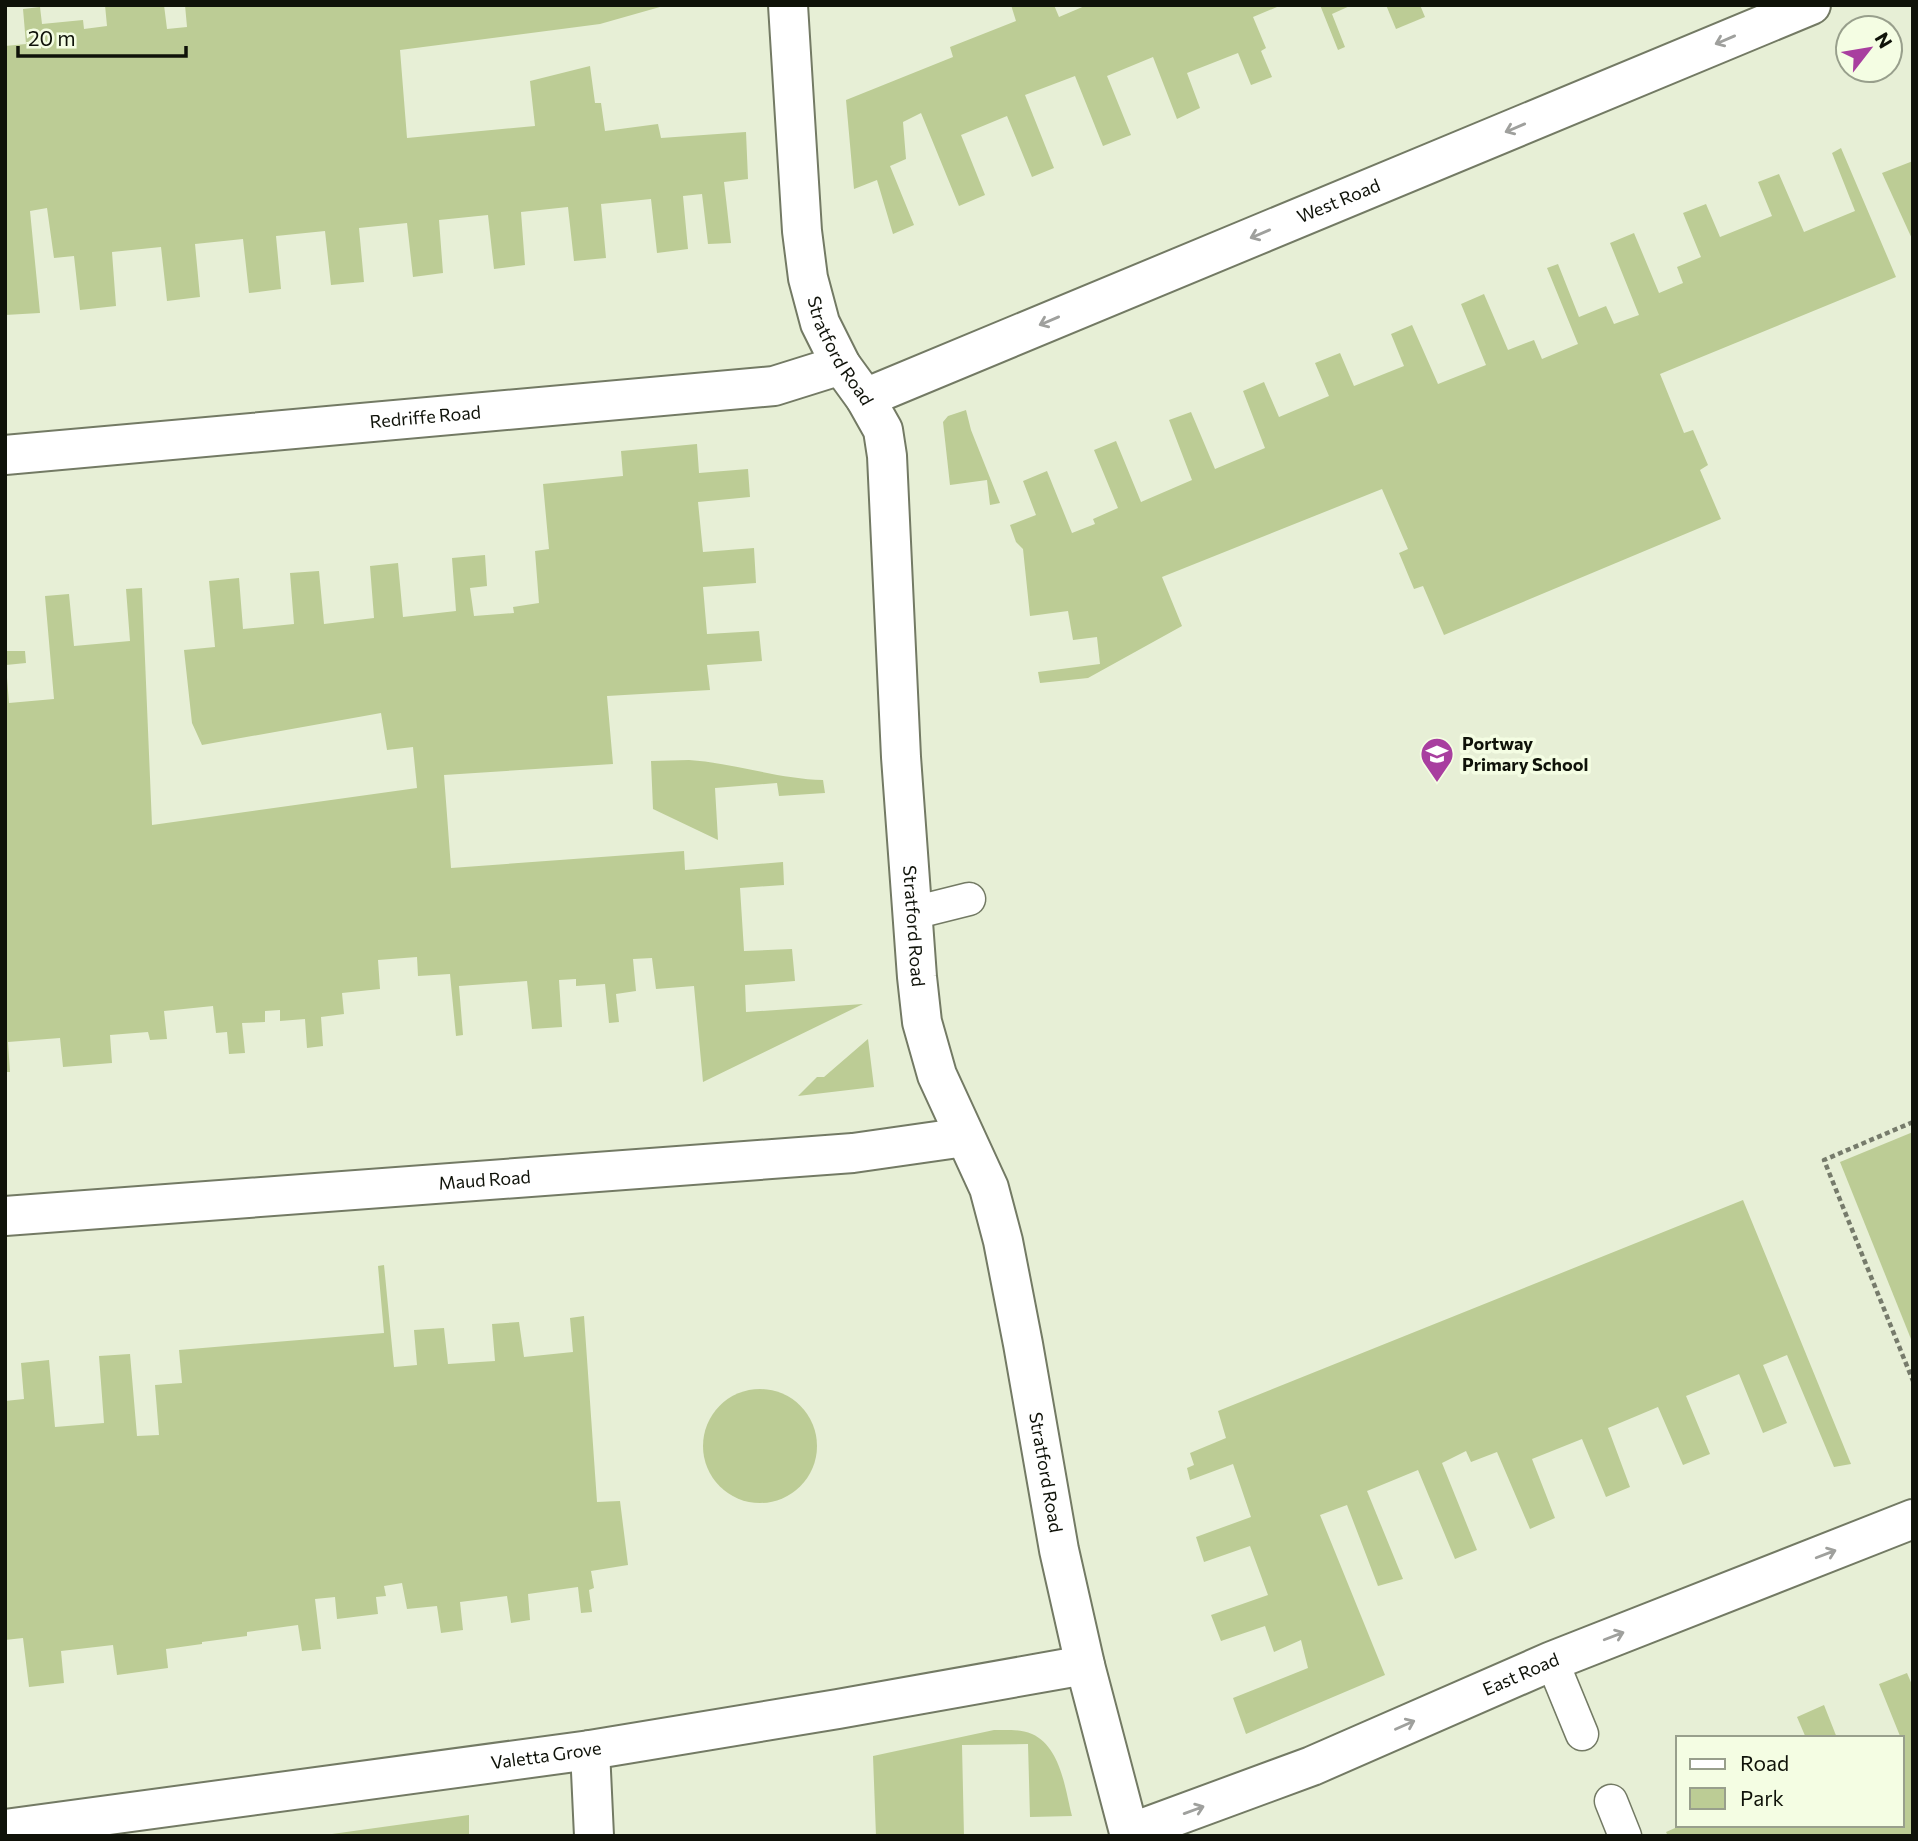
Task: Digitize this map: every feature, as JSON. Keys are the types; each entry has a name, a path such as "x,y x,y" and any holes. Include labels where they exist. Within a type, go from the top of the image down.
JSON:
{"street":[{"name":"Stratford Road","path":"788,5 802,231 808,278 820,323 841,365 865,398 883,430 887,456 901,757 922,1022 936,1074 989,1188 1003,1241 1059,1550 1085,1665 1130,1835"},
{"name":"West Road","path":"865,398 1764,14 1811,5"},
{"name":"Redriffe Road","path":"5,455 774,386 841,365"},
{"name":"Maud Road","path":"5,1216 853,1153 965,1137"},
{"name":"East Road","path":"1130,1835 1312,1766 1552,1661 1913,1519"},
{"name":"Valetta Grove","path":"5,1829 590,1750 1085,1665"},
{"path":"590,1750 594,1836"}],"lane":[{"path":"913,913 969,899"},
{"path":"1552,1661 1582,1734"},
{"path":"1611,1801 1625,1836"}],"path":[{"path":"1913,1122 1824,1160 1913,1381"}],"green space":[{"path":"105,5 164,5 167,29 187,27 185,5 667,5 600,24 400,50 407,138 535,126 530,81 590,66 595,103 601,103 605,131 658,124 661,138 746,132 748,179 724,182 731,243 708,244 702,194 683,196 688,249 657,253 651,199 601,204 606,258 574,261 568,207 521,212 525,265 494,269 488,215 439,220 443,273 413,277 407,223 359,228 364,282 331,285 325,231 276,236 281,289 249,293 243,239 195,244 200,297 167,301 161,247 112,252 116,306 80,310 74,256 54,258 47,208 30,211 40,313 5,315 5,46 26,44 23,9 40,7 42,24 83,20 84,29 107,26"},
{"path":"1011,5 1054,5 1059,17 1087,5 1277,5 1253,17 1266,48 1261,51 1272,77 1251,85 1238,53 1187,73 1200,108 1177,119 1153,57 1107,76 1131,135 1103,146 1075,76 1025,95 1054,168 1032,177 1007,116 961,135 985,195 959,206 921,113 903,122 906,159 890,166 914,225 893,234 877,180 854,189 846,100 953,57 950,47 1016,21"},
{"path":"1320,5 1352,5 1332,14 1345,47 1338,50"},
{"path":"1386,5 1420,5 1425,17 1396,29"},
{"path":"1841,148 1896,277 1660,374 1684,433 1693,430 1708,465 1700,470 1721,519 1444,635 1423,586 1414,589 1399,553 1408,549 1382,489 1162,577 1182,626 1088,678 1040,683 1038,672 1100,664 1097,637 1073,640 1068,611 1030,616 1023,549 1016,542 1010,525 1036,515 1023,481 1047,471 1072,533 1095,524 1093,519 1118,508 1094,450 1116,441 1141,502 1192,480 1169,420 1191,412 1215,469 1265,448 1243,391 1264,382 1279,417 1329,396 1315,363 1340,353 1354,386 1404,366 1391,334 1412,325 1438,384 1486,365 1461,304 1484,294 1508,350 1534,340 1542,359 1578,344 1547,268 1558,264 1579,317 1606,306 1614,324 1639,315 1610,243 1634,233 1659,293 1683,283 1677,267 1701,257 1683,213 1706,204 1720,237 1772,216 1758,182 1779,174 1804,232 1855,211 1832,153"},
{"path":"1913,161 1913,241 1882,173"},
{"path":"966,410 971,430 1000,503 990,505 987,480 950,485 943,422 948,416"},
{"path":"697,444 699,473 748,469 750,497 698,502 703,552 754,548 756,583 703,587 707,634 759,631 762,661 707,665 710,690 607,696 613,764 444,775 451,868 684,851 685,870 783,862 784,885 740,888 744,951 792,949 795,981 745,985 746,1012 863,1004 703,1082 694,986 656,989 652,958 633,959 636,991 616,994 619,1022 609,1023 605,984 576,986 576,979 559,980 562,1027 532,1029 527,981 459,986 463,1035 456,1036 450,974 418,976 417,957 378,960 380,989 342,993 344,1014 321,1017 323,1046 307,1048 305,1019 280,1021 280,1010 265,1011 265,1022 242,1023 245,1053 229,1054 227,1032 216,1033 213,1006 164,1011 167,1039 150,1040 148,1032 110,1035 112,1063 63,1067 60,1038 8,1042 10,1072 5,1072 5,651 25,651 26,663 6,665 9,703 54,699 45,596 69,594 74,646 130,641 126,589 142,588 152,825 417,788 413,747 387,750 381,713 202,745 192,723 184,650 215,647 209,581 239,578 243,629 294,624 290,573 319,571 324,624 374,618 370,566 398,563 403,617 456,611 452,558 485,555 487,586 470,588 474,616 514,613 513,607 539,603 535,551 549,549 543,484 623,476 621,451"},
{"path":"689,760 823,780 825,793 779,796 777,783 715,788 718,840 653,809 651,761"},
{"path":"868,1039 874,1087 798,1096 817,1077 824,1077"},
{"path":"1913,1132 1913,1344 1840,1162"},
{"path":"1743,1200 1851,1464 1834,1467 1787,1355 1763,1365 1787,1423 1763,1433 1739,1374 1686,1396 1710,1454 1683,1465 1658,1407 1608,1428 1630,1487 1606,1497 1582,1439 1532,1459 1555,1518 1530,1529 1497,1452 1471,1462 1466,1451 1442,1463 1477,1550 1455,1559 1418,1470 1367,1491 1403,1579 1378,1586 1347,1505 1320,1515 1385,1675 1246,1734 1233,1698 1308,1668 1301,1640 1274,1652 1265,1626 1221,1641 1211,1615 1268,1595 1250,1546 1204,1562 1196,1537 1251,1517 1233,1464 1190,1480 1187,1468 1194,1465 1190,1453 1226,1438 1218,1411"},
{"path":"384,1265 394,1367 417,1365 414,1330 444,1328 448,1364 495,1361 492,1324 519,1322 524,1357 573,1352 570,1318 584,1316 597,1502 620,1501 628,1565 591,1571 594,1588 589,1590 592,1612 581,1613 578,1587 528,1594 530,1620 511,1623 507,1596 460,1602 463,1630 441,1633 437,1606 407,1609 402,1583 384,1586 386,1596 376,1597 378,1614 337,1619 335,1597 315,1599 321,1649 302,1651 298,1625 247,1632 247,1636 166,1649 168,1668 117,1675 113,1645 61,1651 64,1683 29,1687 23,1638 5,1640 5,1401 24,1399 21,1363 49,1360 55,1427 104,1423 99,1356 130,1354 137,1436 159,1435 155,1385 182,1383 179,1350 384,1333 378,1266"},
{"path":"760,1389 782,1393 801,1405 813,1424 817,1446 813,1468 801,1487 782,1499 760,1503 738,1499 719,1487 707,1468 703,1446 707,1424 719,1405 738,1393"},
{"path":"1907,1673 1913,1687 1913,1836 1668,1836 1666,1832 1677,1827 1904,1827 1904,1736 1900,1736 1879,1684"},
{"path":"1824,1705 1836,1736 1805,1736 1797,1717"},
{"path":"994,1730 1027,1732 1050,1748 1064,1782 1072,1816 1030,1817 1028,1744 962,1745 964,1836 876,1836 873,1756"},
{"path":"469,1815 469,1836 332,1836 332,1834"}],"place":[{"name":"Portway Primary School","path":"1437,784"}]}
